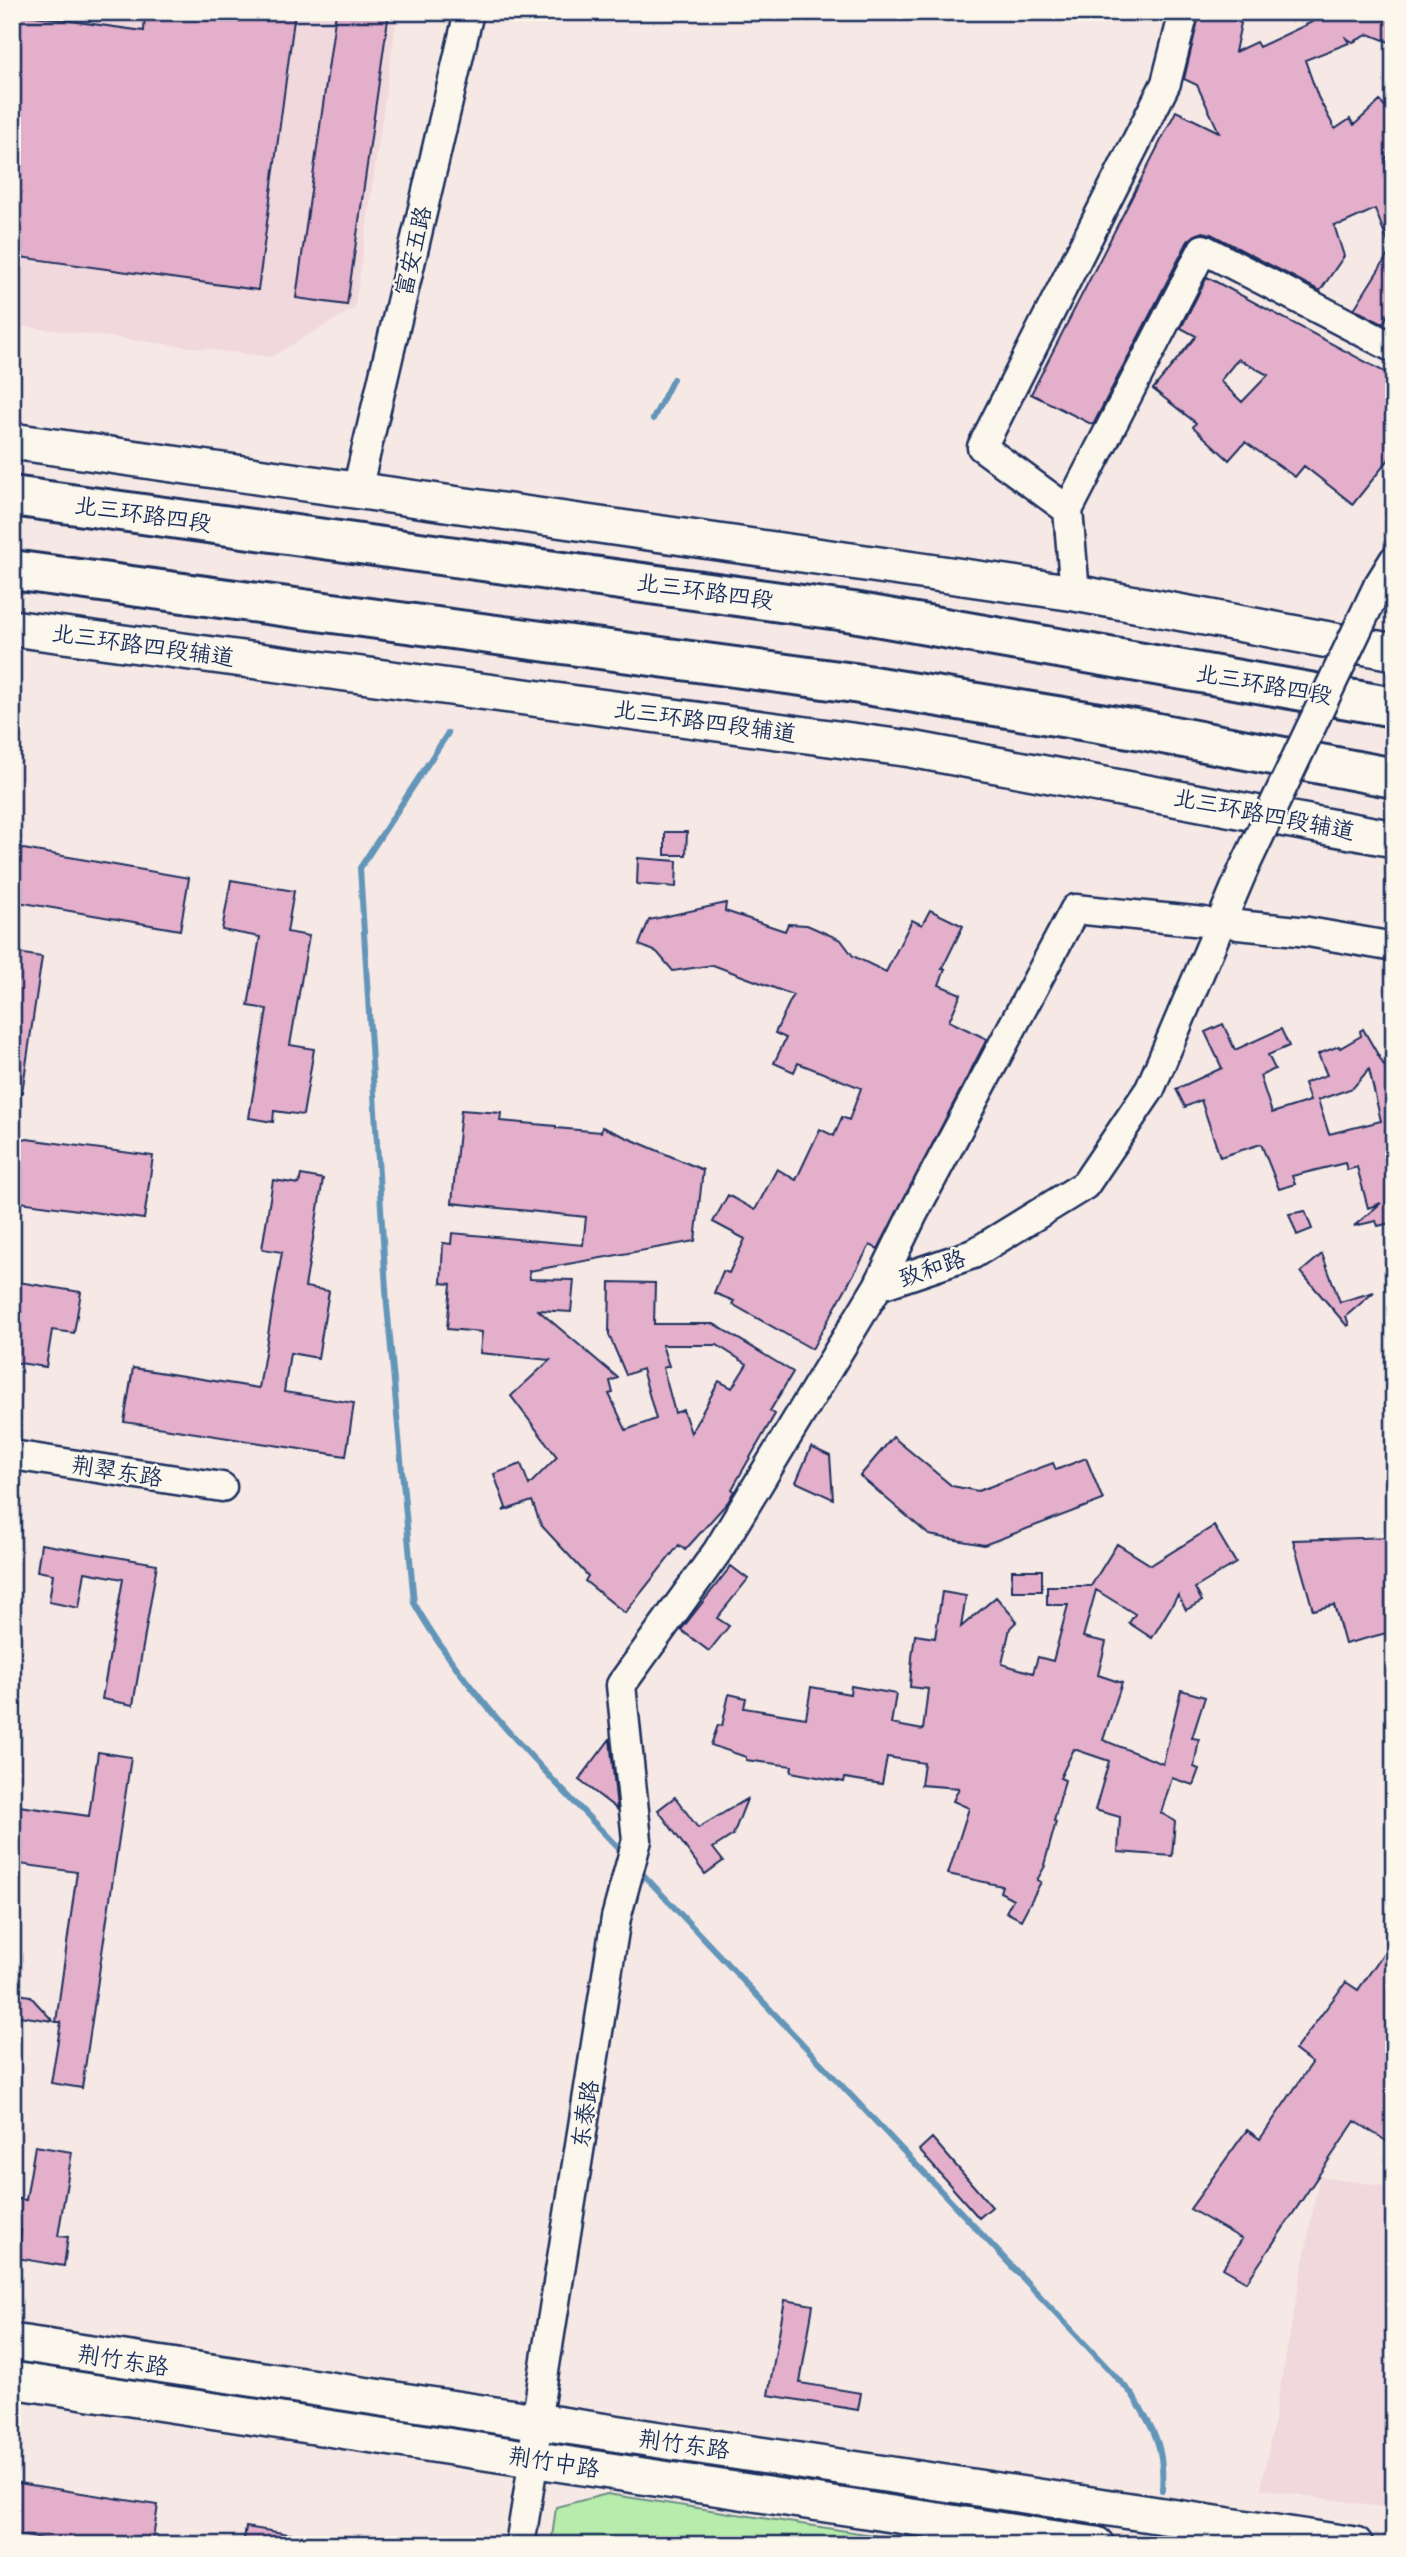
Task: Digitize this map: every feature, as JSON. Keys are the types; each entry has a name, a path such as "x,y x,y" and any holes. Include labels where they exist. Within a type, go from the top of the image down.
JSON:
{"highway":[{"name":"北三环路四段","path":"12,496 853,612 1394,707"},
{"path":"12,569 854,683 1142,730 1394,778"}],"main road":[{"path":"12,441 1076,593 1394,652"},
{"name":"北三环路四段辅道","path":"12,628 911,749 1394,839"},
{"name":"荆竹东路","path":"12,2342 536,2422 1256,2537 1355,2545"},
{"name":"荆竹中路","path":"12,2380 1096,2545"}],"street":[{"name":"富安五路","path":"358,491 469,12"},
{"path":"1068,510 982,447 1166,83 1184,12"},
{"path":"1076,593 1068,510 1203,249 1390,346 1394,345"},
{"name":"致和路","path":"621,1685 717,1552 878,1286 973,1254 1085,1185 1150,1089 1244,868 1378,586 1394,560"},
{"path":"878,1286 913,1214 1075,909 1204,922"},
{"path":"1238,925 1308,932 1394,947"},
{"name":"荆翠东路","path":"12,1455 222,1487"},
{"name":"东泰路","path":"520,2545 534,2458 536,2422 616,1918 637,1840 621,1685"}],"shaded area":[{"path":"12,12 402,12 396,23 355,308 271,357 12,325"},
{"path":"1319,2177 1394,2187 1394,2509 1261,2489"}],"green space":[{"path":"607,2494 937,2545 551,2545 556,2507"}],"building":[{"path":"145,12 295,12 258,290 12,256 12,13 144,31"},
{"path":"336,12 389,12 347,305 296,298"},
{"path":"1200,12 1213,12 1241,23 1235,52 1256,42 1259,47 1333,12 1394,12 1394,44 1369,34 1353,42 1346,38 1349,43 1305,60 1318,97 1335,129 1350,119 1354,125 1380,101 1394,116 1394,150 1385,159 1394,170 1394,303 1383,324 1354,309 1391,250 1375,209 1334,225 1344,256 1320,291 1211,234 1203,232 1195,235 1188,241 1093,425 1031,394 1176,111 1219,132 1197,85 1184,79"},
{"path":"1207,277 1394,377 1394,453 1353,504 1304,466 1295,477 1245,442 1229,460 1193,427 1196,423 1153,389 1196,336 1181,328","holes":["1238,359 1268,375 1242,402 1220,381"]},
{"path":"665,832 687,832 686,855 665,855"},
{"path":"12,847 189,878 180,930 12,901"},
{"path":"638,858 677,861 676,887 637,884"},
{"path":"231,880 294,891 287,932 309,936 290,1045 314,1049 303,1115 274,1111 273,1122 249,1118 267,1009 248,1006 260,937 222,930"},
{"path":"726,903 725,911 785,931 788,924 807,925 841,940 853,956 886,972 912,920 922,925 930,910 963,926 942,969 945,969 939,985 961,994 949,1021 987,1039 878,1249 870,1245 812,1349 732,1304 734,1301 714,1293 723,1271 729,1273 745,1239 713,1222 728,1195 755,1210 777,1169 796,1180 820,1129 834,1136 842,1117 849,1120 861,1088 798,1063 794,1072 774,1063 786,1038 775,1033 793,995 713,965 673,971 657,952 639,945 649,920"},
{"path":"12,952 42,957 22,1093 12,1093"},
{"path":"1223,1024 1235,1050 1281,1029 1289,1046 1268,1055 1275,1069 1260,1076 1272,1113 1310,1101 1304,1083 1327,1075 1318,1054 1339,1046 1340,1048 1361,1036 1360,1031 1363,1029 1385,1067 1394,1065 1394,1222 1378,1226 1376,1221 1354,1226 1381,1203 1368,1208 1357,1167 1347,1170 1345,1163 1292,1176 1295,1184 1279,1189 1261,1144 1220,1157 1201,1100 1185,1107 1176,1089 1222,1068 1205,1032","holes":["1369,1069 1381,1121 1329,1134 1318,1100 1353,1088"]},
{"path":"461,1110 501,1113 500,1121 556,1128 601,1132 602,1127 703,1170 695,1241 529,1271 530,1279 574,1280 571,1312 538,1310 618,1378 610,1381 613,1393 609,1394 626,1430 656,1419 642,1369 626,1375 609,1335 610,1282 655,1283 654,1324 714,1324 793,1372 770,1411 775,1414 732,1489 734,1491 728,1502 685,1550 679,1545 625,1613 585,1581 588,1576 541,1525 532,1501 503,1511 506,1508 494,1474 521,1464 529,1485 557,1457 511,1396 550,1360 480,1353 482,1332 447,1329 451,1284 441,1283 443,1243 451,1244 452,1233 583,1245 586,1217 452,1203","holes":["662,1345 717,1345 747,1364 732,1388 719,1381 691,1433 683,1410 675,1413 663,1368 669,1366"]},
{"path":"12,1137 153,1156 144,1219 12,1201"},
{"path":"301,1175 323,1179 305,1287 329,1291 318,1358 290,1353 284,1392 354,1403 346,1456 124,1422 133,1368 259,1388 282,1252 262,1249 273,1180 299,1184"},
{"path":"1305,1211 1312,1229 1297,1235 1289,1214"},
{"path":"1322,1254 1340,1302 1374,1292 1346,1316 1347,1326 1301,1272"},
{"path":"12,1281 81,1292 74,1333 52,1330 46,1367 12,1362"},
{"path":"893,1437 952,1486 978,1491 1053,1463 1056,1470 1086,1458 1103,1500 984,1545 929,1535 860,1476"},
{"path":"811,1447 830,1456 833,1499 796,1482"},
{"path":"1214,1526 1236,1563 1195,1588 1202,1601 1186,1610 1178,1595 1152,1638 1129,1623 1135,1614 1096,1590 1083,1637 1106,1642 1098,1675 1122,1683 1103,1740 1163,1764 1181,1690 1205,1697 1192,1738 1199,1739 1194,1767 1199,1769 1193,1785 1172,1778 1161,1813 1175,1821 1172,1856 1118,1852 1120,1817 1095,1810 1109,1761 1074,1749 1060,1778 1065,1780 1045,1866 1037,1880 1041,1882 1021,1920 1006,1912 1013,1899 1000,1892 1002,1886 948,1874 969,1808 953,1801 959,1788 921,1785 924,1763 887,1757 882,1784 845,1778 844,1782 791,1772 792,1766 746,1760 746,1757 711,1745 718,1725 722,1726 729,1694 746,1698 744,1708 806,1718 811,1687 850,1694 851,1686 896,1694 891,1724 923,1730 928,1689 910,1687 915,1635 935,1638 942,1592 966,1596 961,1627 996,1597 1017,1621 1010,1628 1002,1664 1033,1673 1038,1657 1053,1661 1068,1605 1047,1605 1047,1586 1091,1586 1117,1544 1151,1565"},
{"path":"1394,1537 1394,1631 1345,1644 1334,1605 1313,1610 1293,1540"},
{"path":"41,1544 157,1564 133,1705 102,1699 123,1579 85,1572 79,1608 49,1602 53,1574 37,1571"},
{"path":"731,1566 748,1579 717,1618 729,1626 709,1651 681,1630"},
{"path":"1012,1570 1042,1570 1042,1591 1012,1591"},
{"path":"610,1739 617,1809 579,1780"},
{"path":"98,1752 131,1757 82,2088 51,2083 61,2022 56,2022 77,1872 12,1863 12,1805 89,1816"},
{"path":"675,1797 698,1828 747,1799 733,1835 713,1848 723,1861 705,1874 658,1810"},
{"path":"1394,1938 1394,2146 1355,2121 1247,2282 1223,2268 1242,2239 1190,2209 1247,2130 1260,2139 1312,2063 1295,2050 1346,1982 1358,1990"},
{"path":"12,1993 30,1996 53,2021 12,2015"},
{"path":"932,2138 992,2207 979,2218 919,2150"},
{"path":"35,2146 72,2152 58,2236 68,2237 64,2266 17,2258 21,2230 12,2228 12,2198 26,2200"},
{"path":"785,2300 813,2305 800,2383 861,2393 858,2410 768,2395"},
{"path":"12,2482 158,2505 152,2545 79,2545 12,2534"},
{"path":"246,2527 301,2536 300,2545 243,2545"}],"waterway":[{"path":"653,419 673,379"},
{"path":"448,733 360,868 387,1305 414,1603 435,1638 484,1703 624,1854"},
{"path":"639,1870 1132,2394 1160,2450 1162,2490"}]}
